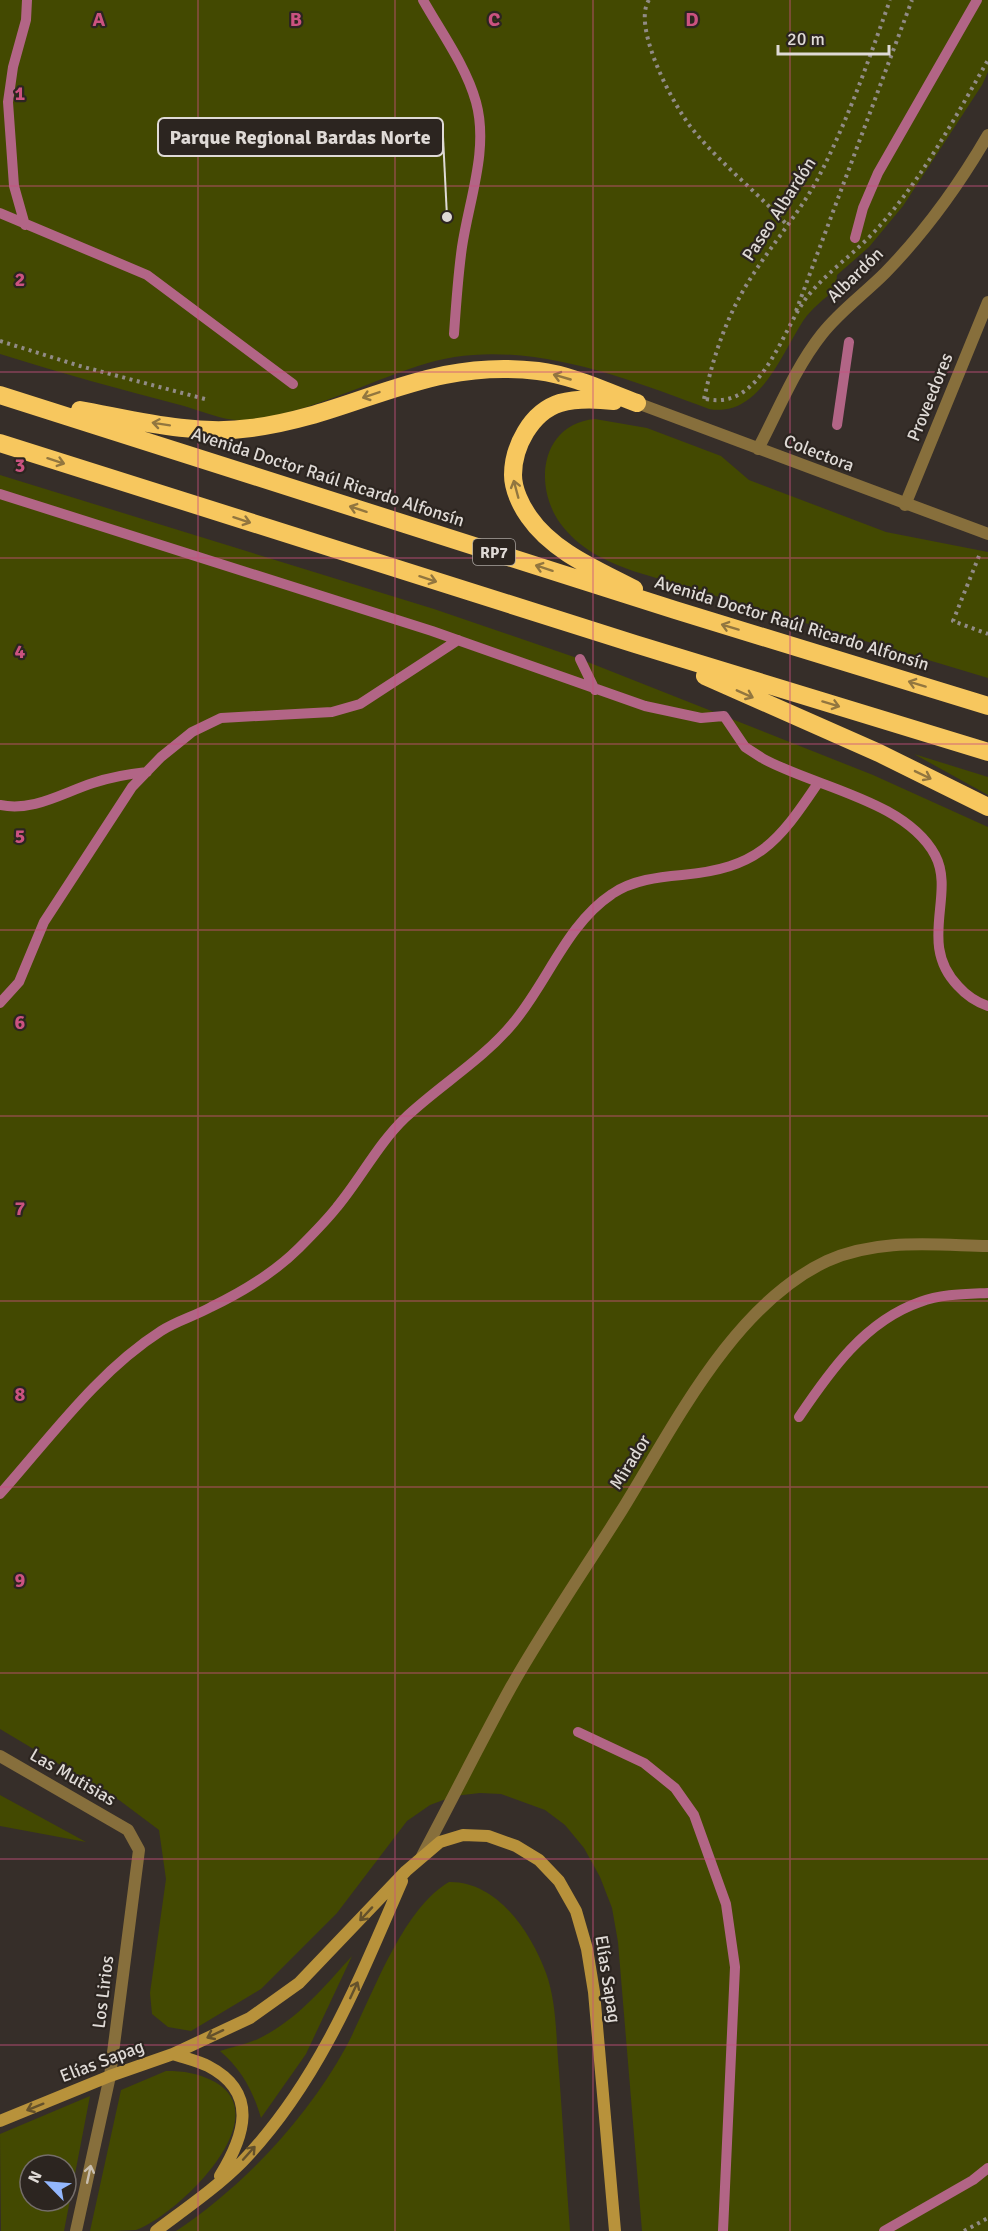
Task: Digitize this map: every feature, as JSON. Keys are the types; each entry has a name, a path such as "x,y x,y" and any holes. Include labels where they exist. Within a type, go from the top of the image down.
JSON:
{"highway":[{"path":"8,397 184,428 249,429 304,418 425,377 472,369 512,368 541,371 637,403"},
{"name":"Avenida Doctor Raúl Ricardo Alfonsín","path":"8,397 675,610 983,703"},
{"path":"637,403 580,399 558,403 539,415 524,432 516,454 513,477 518,499 530,519 546,536 568,553 675,610"},
{"name":"RP7","path":"0,443 634,644 988,752"},
{"path":"634,644 879,753 988,807"}],"main road":[{"name":"Elías Sapag","path":"0,2121 110,2076 173,2054 250,2018 299,1983 406,1871 440,1842 463,1835 488,1836 516,1845 539,1860 559,1881 576,1911 587,1949 594,1992 615,2231"},
{"name":"Elías Sapag","path":"156,2231 213,2188 261,2140 312,2070 355,1989 406,1871"},
{"path":"173,2054 208,2066 225,2077 238,2095 244,2114 237,2148 213,2188"}],"street":[{"name":"Albardón","path":"758,449 798,370 818,339 920,235 988,135"},
{"name":"Proveedores","path":"904,505 988,302"},
{"name":"Colectora","path":"637,403 904,505 988,534"},
{"name":"Mirador","path":"422,1856 512,1686 691,1398 723,1352 758,1312 791,1283 827,1261 866,1249 903,1243 988,1246"},
{"name":"Las Mutisias","path":"0,1756 128,1830"},
{"name":"Los Lirios","path":"76,2231 110,2076 139,1851 128,1830"}],"path":[{"path":"649,0 644,23 647,38 659,70 692,129 788,226"},
{"name":"Paseo Albardón","path":"792,321 770,362 747,389 727,400 704,399 711,365 726,322 754,273 815,183 842,130 890,0"},
{"path":"792,321 912,0"},
{"path":"792,321 820,282 862,245 891,212 949,127 988,60"},
{"path":"0,341 80,366 216,402"},
{"path":"981,549 953,621 988,634"},
{"path":"964,2231 988,2218"}],"green space":[{"path":"0,0 988,0 988,72 982,85 903,206 869,247 837,275 836,289 807,316 766,381 742,404 726,409 709,409 603,372 528,356 491,354 454,357 418,366 290,412 238,420 214,416 0,354"},
{"path":"595,419 647,428 721,456 749,480 886,532 988,552 988,678 633,571 593,553 575,540 560,523 546,491 545,475 547,459 553,444 563,432 577,423"},
{"path":"0,475 434,609 580,659 873,775 988,827 988,2231 642,2231 618,1942 612,1908 600,1877 584,1848 565,1825 545,1810 501,1794 480,1793 454,1796 430,1805 407,1821 337,1913 261,1989 191,2031 168,2027 152,2014 150,1993 166,1879 159,1830 119,1800 0,1729"},
{"path":"914,754 988,777 988,795"},
{"path":"0,1795 86,1842 0,1826"},
{"path":"449,1882 466,1884 482,1890 510,1912 531,1941 546,1973 556,2022 570,2231 176,2231 226,2193 272,2149 293,2125 313,2099 346,2047 402,1934 432,1895"},
{"path":"352,1956 306,2054 261,2118 246,2082 235,2066 220,2051 255,2040 286,2022 310,2002"},
{"path":"166,2071 203,2076 215,2082 232,2098 235,2118 229,2141 215,2164 195,2187 154,2221 136,2230 90,2231 121,2090"},
{"path":"90,2096 78,2158 78,2153 18,2153 18,2213 67,2213 64,2231 1,2231 0,2134"}],"waterway":[{"path":"25,225 14,186 8,102 13,67 26,20 27,0"},
{"path":"423,0 466,75 476,102 479,120 479,156 462,247 454,334"},
{"path":"855,238 863,208 878,173 977,0"},
{"path":"0,213 147,275 293,384"},
{"path":"837,425 849,342"},
{"path":"0,494 432,631 645,706 701,718 724,716 745,747 762,758 881,808 903,821 921,836 935,855 940,870 942,886 938,936 940,953 946,970 964,992 988,1006"},
{"path":"0,1003 19,982 44,922 132,787 161,757 192,732 221,718 332,712 360,704 458,640"},
{"path":"580,659 595,690"},
{"path":"0,805 36,804 100,781 147,772"},
{"path":"0,1494 75,1407 138,1347 167,1327 246,1288 269,1273 299,1248 337,1207 395,1128 502,1036 526,1006 570,937 596,906 620,889 637,882 708,872 748,859 777,837 818,783"},
{"path":"799,1417 836,1365 850,1349 882,1322 928,1299 988,1293"},
{"path":"578,1732 644,1763 675,1788 694,1815 726,1904 735,1967 723,2231"},
{"path":"884,2231 973,2180 988,2168"}],"place":[{"name":"Parque Regional Bardas Norte","path":"447,217"}]}
